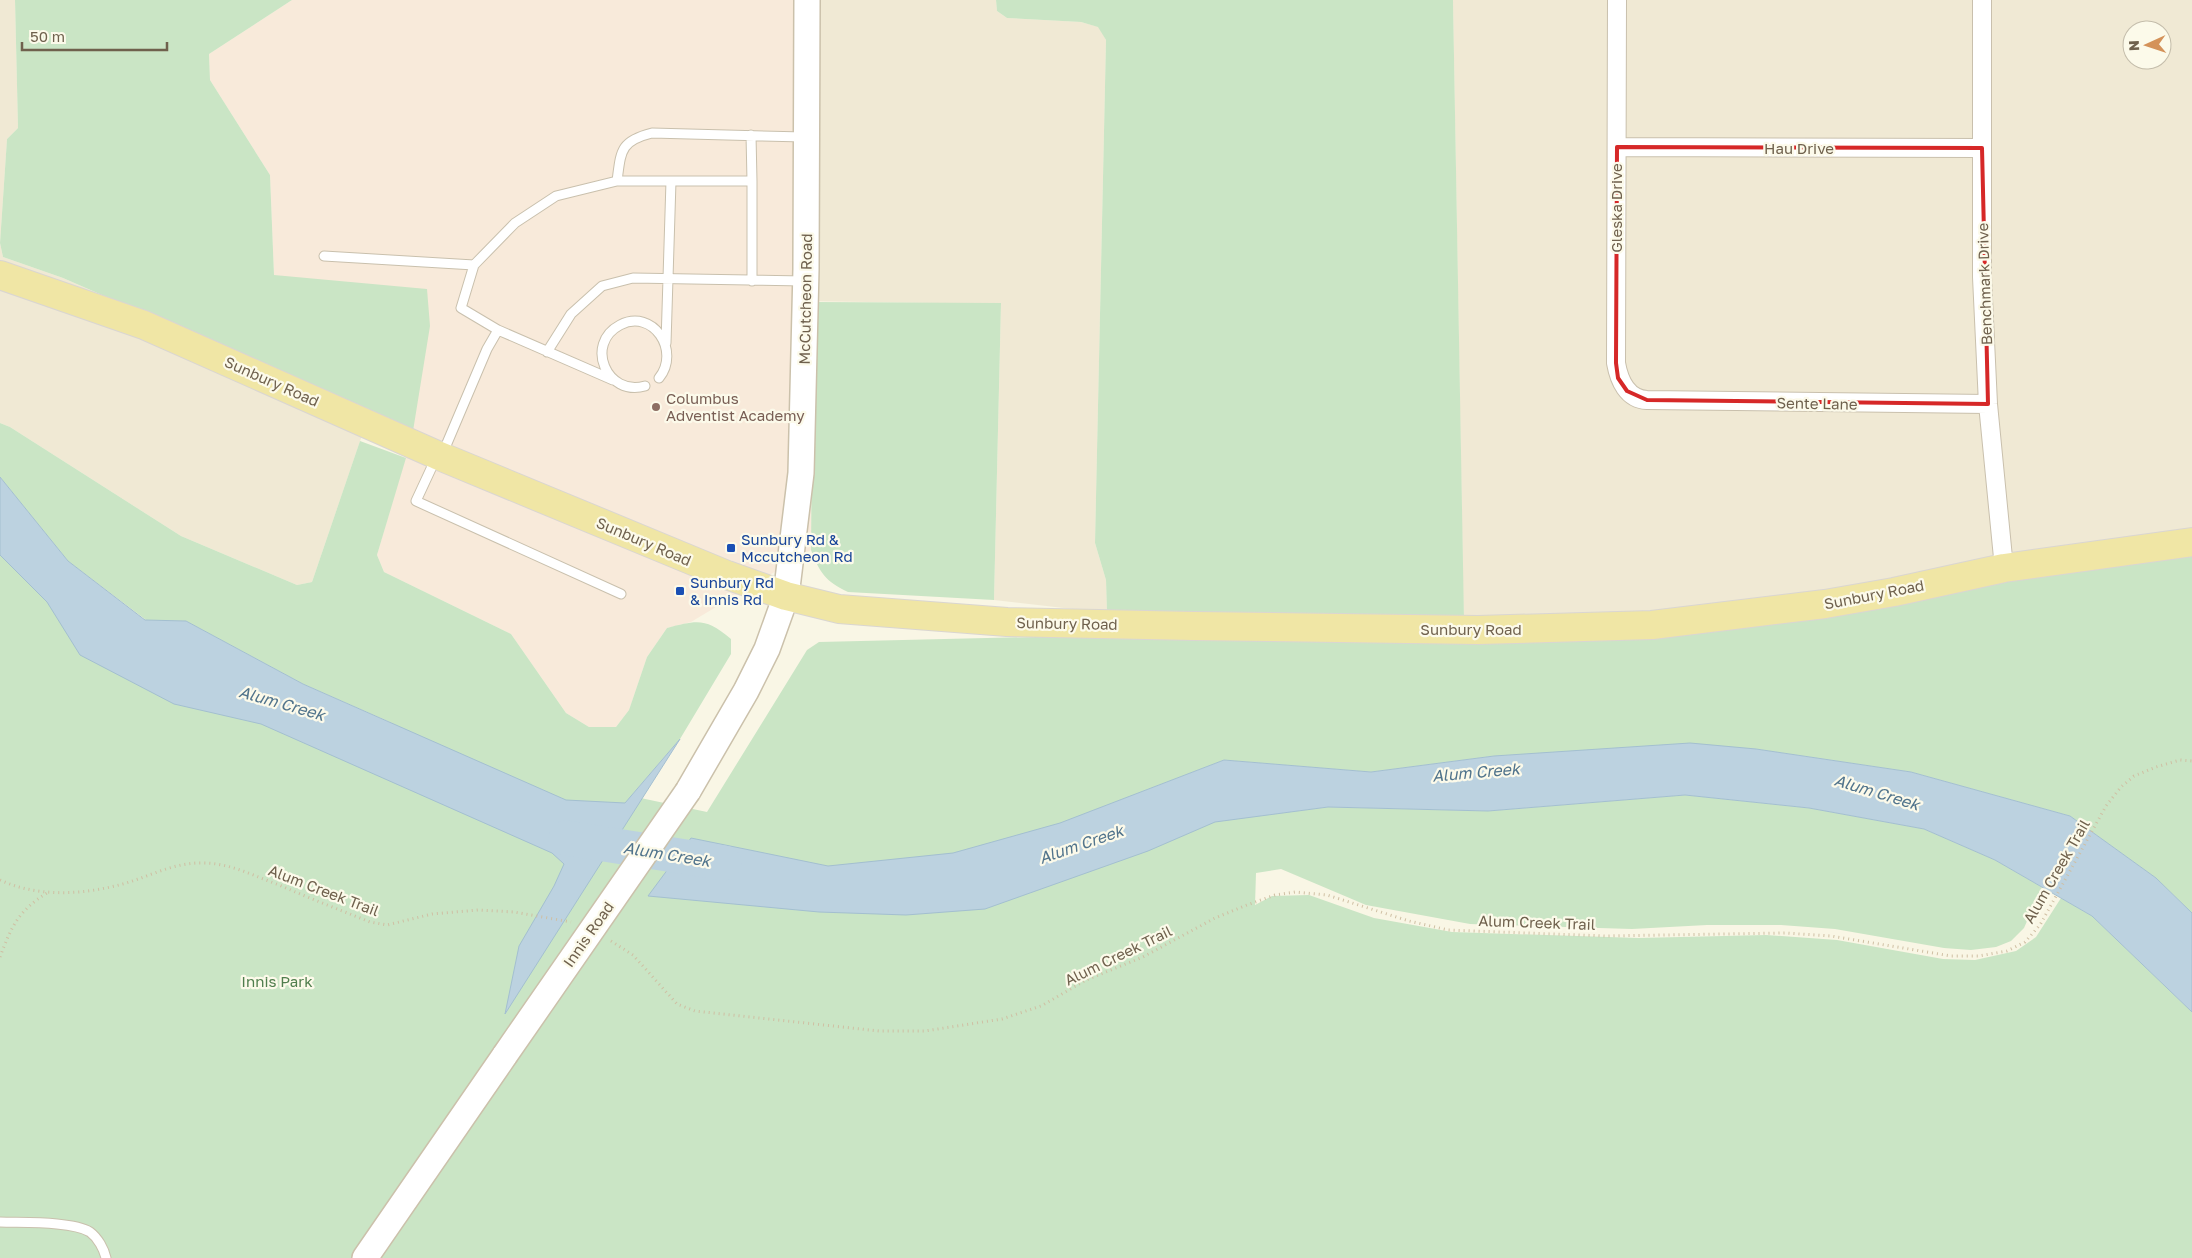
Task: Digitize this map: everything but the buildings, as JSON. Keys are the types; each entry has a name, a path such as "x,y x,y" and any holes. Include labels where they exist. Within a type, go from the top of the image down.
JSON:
{"main road":[{"name":"McCutcheon Road","path":"786,596 801,473 806,281 807,0"},
{"name":"Sunbury Road","path":"0,275 144,325 439,456 727,575 786,596 839,609 1007,622 1478,630 1652,625 1825,604 2004,568 2192,542"},
{"name":"Innis Road","path":"366,1258 688,791 730,722 767,649 786,596"}],"street":[{"name":"Gleska Drive","path":"1617,0 1616,363 1618,378 1628,391 1640,400 1647,400"},
{"name":"Benchmark Drive","path":"1982,0 1982,277 1988,404 2004,568"},
{"name":"Hau Drive","path":"1617,147 1982,148"},
{"name":"Sente Lane","path":"1647,400 1988,404"}],"lane":[{"path":"617,181 620,151 636,137 652,133 807,137"},
{"path":"751,135 752,281"},
{"path":"645,386 633,388 613,380 498,330 461,308 474,265 515,224 556,196 617,181 752,181"},
{"path":"659,378 666,366 671,181"},
{"path":"324,256 474,265"},
{"path":"548,352 571,314 602,286 633,278 806,281"},
{"path":"613,380 606,372 601,350 605,340 621,324 631,322 648,324 661,334 666,344"},
{"path":"498,330 487,349 439,456 416,501 621,594"},
{"path":"0,1222 65,1225 90,1232 104,1247 106,1258"}],"path":[{"name":"Alum Creek Trail","path":"606,939 633,955 678,1004 695,1012 879,1032 925,1031 1002,1019 1042,1006 1086,980 1143,957 1215,918 1275,895 1295,892 1327,895 1409,921 1448,930 1605,936 1785,933 1831,936 1951,956 1979,956 2007,951 2025,942 2040,925 2106,806 2134,776 2180,760 2192,761"},
{"name":"Alum Creek Trail","path":"0,880 18,888 47,894 119,886 178,865 202,863 229,866 370,922 387,924 432,914 478,910 514,912 572,922 580,926"},
{"path":"0,957 9,932 27,905 47,894"}],"highlighted area":[{"path":"1617,147 1982,148 1988,404 1647,400 1627,391 1618,378 1616,363"}],"shaded area":[{"path":"0,0 15,0 18,128 7,139 0,243"},
{"path":"292,0 805,0 813,302 811,550 691,622 667,628 647,657 629,710 616,727 589,727 566,713 511,634 384,572 377,555 413,431 274,275 270,175 210,80 209,54"},
{"path":"805,0 996,0 997,11 1007,18 1081,22 1099,27 1106,40 1095,543 1106,580 1107,613 994,600 1001,304 801,301"},
{"path":"1453,0 2192,0 2192,552 1464,642"},
{"path":"0,243 3,257 63,278 370,412 312,582 297,585 181,536 10,427 0,423"}],"green space":[{"path":"15,0 292,0 209,54 210,80 270,175 274,275 427,289 430,326 413,431 63,278 3,257 0,243 7,139 18,128"},
{"path":"996,0 1453,0 1464,620 1107,613 1106,580 1095,543 1106,40 1098,27 1081,22 1007,18 997,11"},
{"path":"813,302 1001,303 994,600 848,592 824,576 817,565 811,550"},
{"name":"Innis Park","path":"0,423 10,427 181,536 297,585 312,582 360,441 406,458 377,555 384,572 511,634 566,713 589,727 616,727 629,710 647,657 667,628 694,622 715,627 731,639 731,654 680,739 631,796 707,812 807,650 819,642 1120,635 1464,642 2192,552 2192,913 2156,878 2070,816 1911,772 1756,749 1494,756 1371,772 1224,760 1111,804 1258,816 1328,807 1488,811 1685,795 1809,808 1924,829 1995,860 2042,887 2024,928 2011,941 1996,947 1971,950 1944,948 1835,929 1781,925 1707,925 1632,929 1470,924 1366,905 1281,869 1256,873 1255,905 1272,896 1309,895 1374,918 1452,932 1638,938 1766,935 1837,940 1943,959 1975,960 2016,951 2036,937 2061,898 2092,916 2192,1012 2192,1258 0,1258 0,528 172,672 392,723 303,684 186,621 146,620 68,561 0,477"}],"water":[{"path":"0,477 68,561 145,620 186,621 303,684 566,800 625,803 680,739 505,1014 519,946 554,886 564,864 552,853 261,724 174,704 80,655 47,602 0,555"},
{"path":"1690,743 1756,749 1911,772 2070,816 2156,878 2192,913 2192,1012 2092,916 1995,860 1924,829 1809,808 1685,795 1488,811 1328,807 1215,822 1148,851 985,909 906,915 819,912 648,896 691,838 828,866 953,853 1060,823 1224,760 1371,772 1494,756"}],"waterway":[{"name":"Alum Creek","path":"566,838 724,863"}],"place":[{"name":"Columbus Adventist Academy","path":"656,407"},
{"name":"Sunbury Rd & Mccutcheon Rd","path":"731,548"},
{"name":"Sunbury Rd & Innis Rd","path":"680,591"}]}
